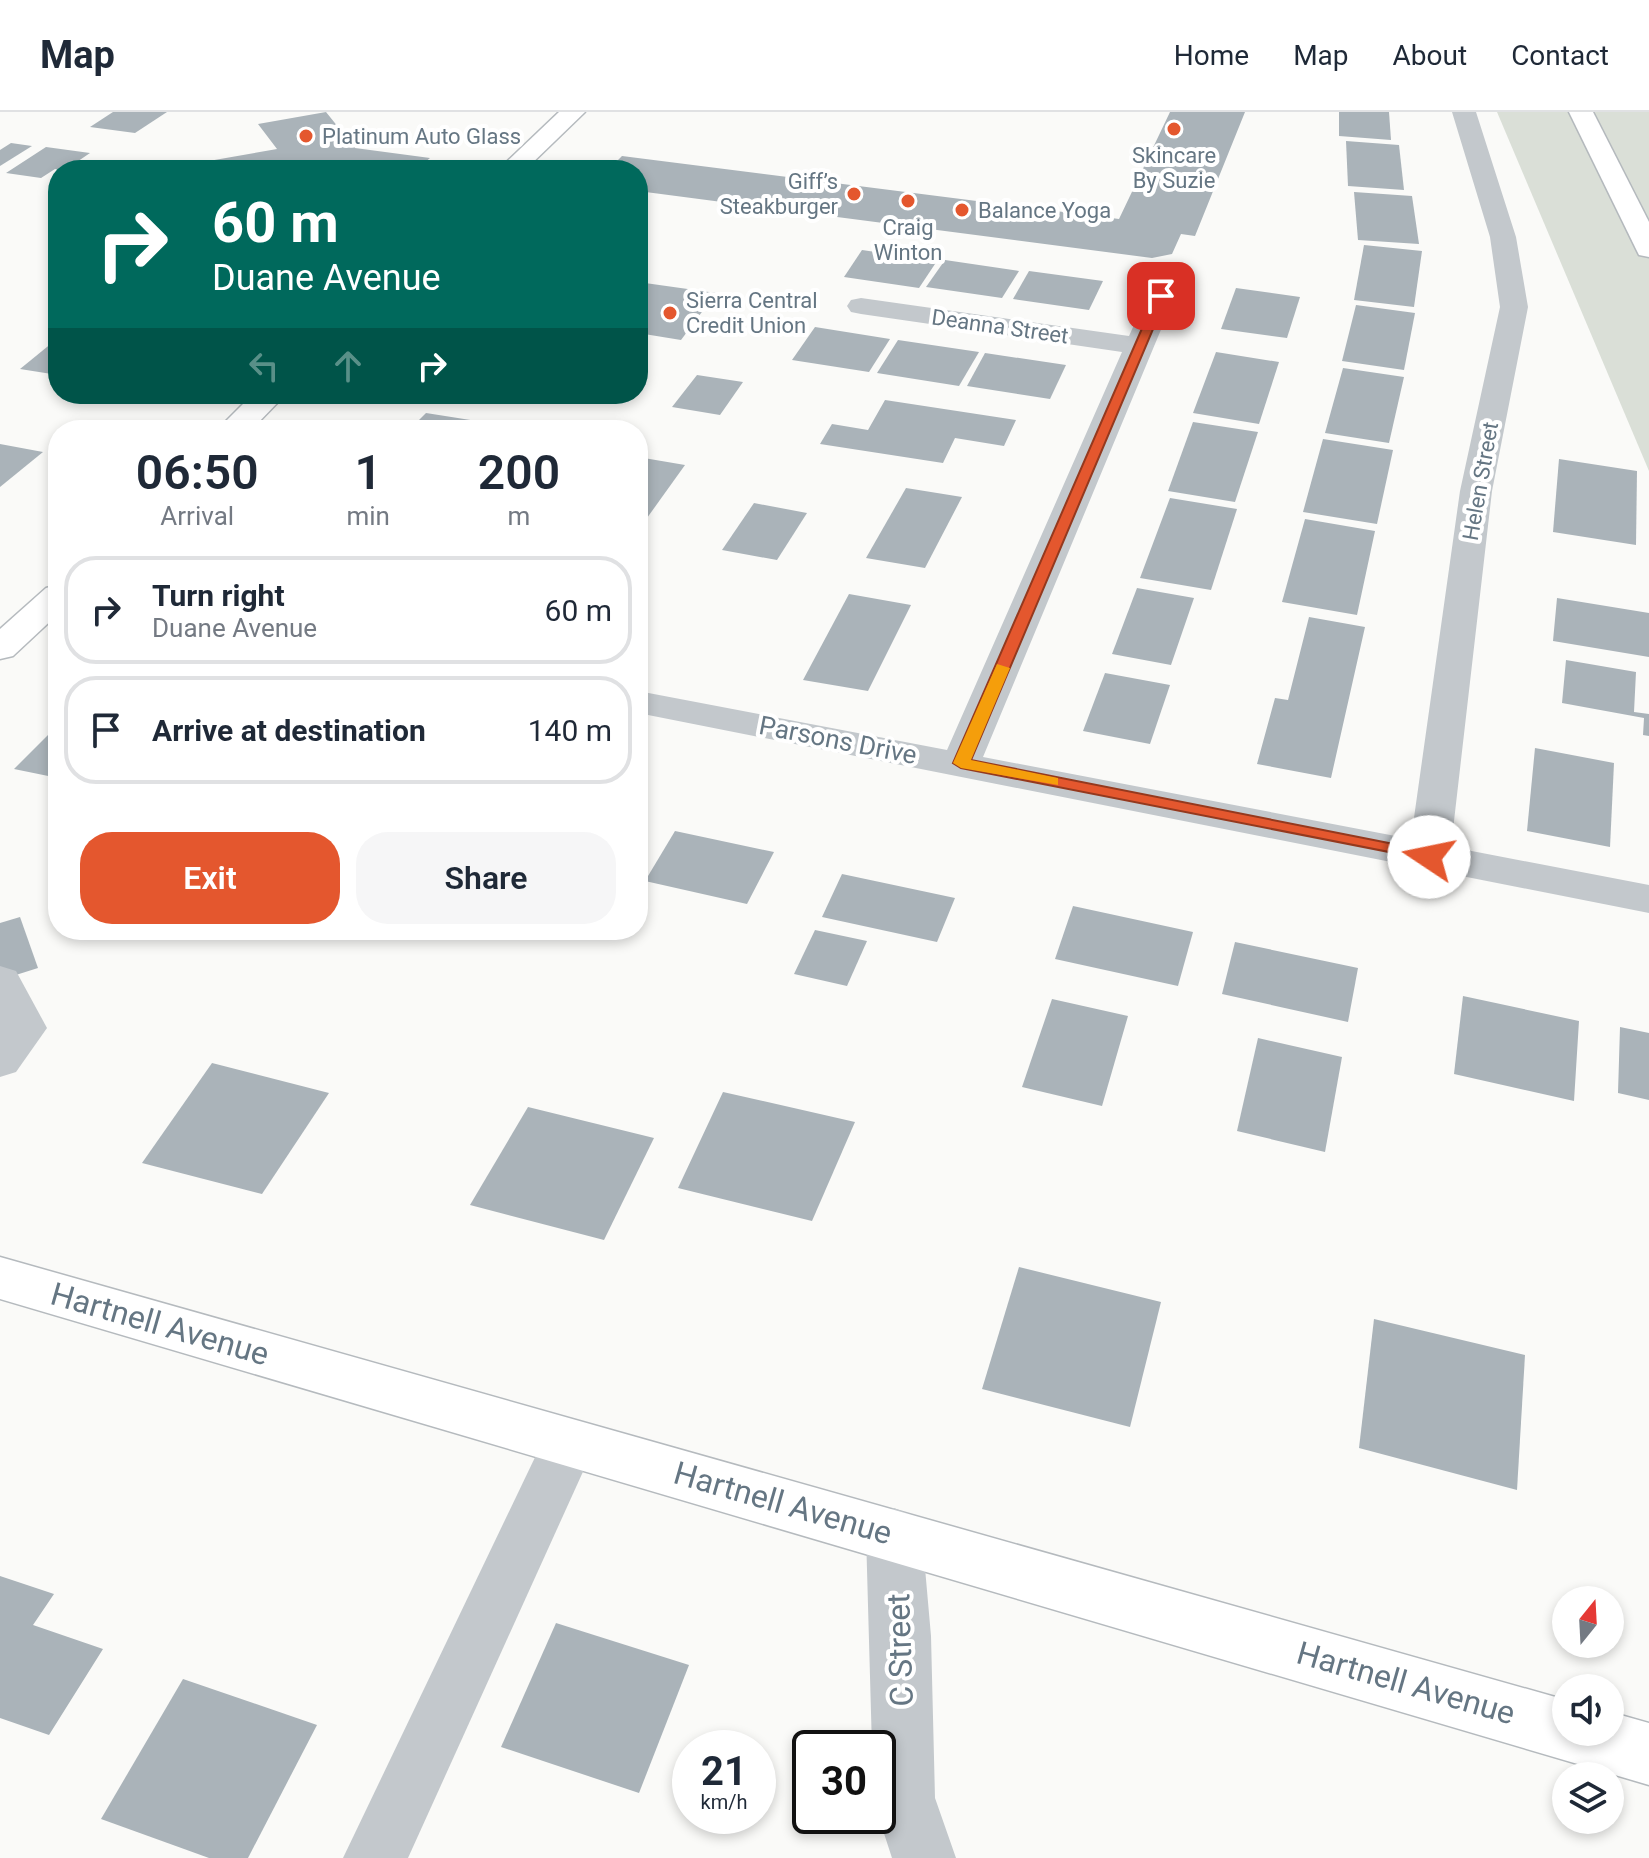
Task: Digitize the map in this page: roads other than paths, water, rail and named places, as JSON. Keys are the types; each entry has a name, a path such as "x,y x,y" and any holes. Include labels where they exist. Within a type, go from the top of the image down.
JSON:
{"main road":[{"path":"522,160 573,112"},
{"path":"1581,112 1649,249"},
{"path":"244,420 260,404"},
{"path":"0,648 48,604"},
{"name":"Hartnell Avenue","path":"0,1278 1552,1726"},
{"path":"1621,1746 1649,1754"}],"street":[{"name":"Helen Street","path":"1429,857 1476,491 1514,307 1514,291 1464,112"},
{"path":"961,763 1161,296"},
{"name":"Deanna Street","path":"861,306 1139,346"},
{"name":"Parsons Drive","path":"648,704 1649,899"},
{"path":"0,982 25,1028 0,1060"},
{"path":"375,1858 569,1443"},
{"name":"C Street","path":"894,1534 901,1636 904,1798 924,1858"}],"place":[{"name":"Skincare By Suzie","path":"1174,129"},
{"name":"Platinum Auto Glass","path":"306,136"},
{"name":"Giff’s Steakburger","path":"854,194"},
{"name":"Craig Winton","path":"908,201"},
{"name":"Balance Yoga","path":"962,210"},
{"name":"Sierra Central Credit Union","path":"670,313"}]}
